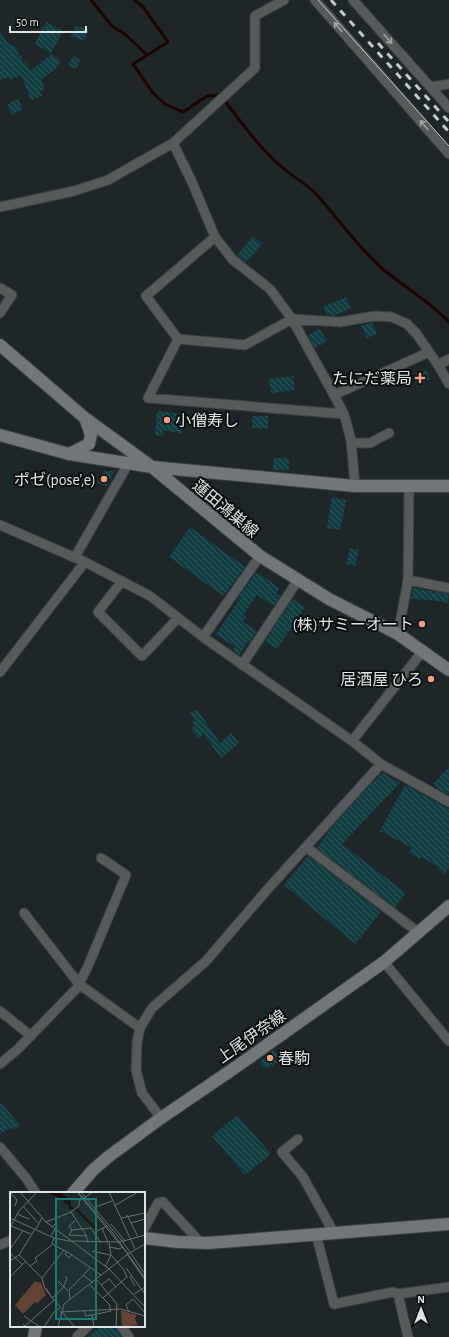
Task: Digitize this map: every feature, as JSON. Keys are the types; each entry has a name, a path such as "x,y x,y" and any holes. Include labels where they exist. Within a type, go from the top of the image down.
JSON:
{"street":[{"path":"0,207 74,191 108,180 173,143 255,68 255,16 284,0"},
{"path":"315,0 449,154"},
{"path":"353,0 449,108"},
{"path":"431,87 449,84"},
{"path":"173,143 192,182 215,237 233,260 270,289 292,319 334,395 344,414 352,443 355,486"},
{"path":"215,237 146,296 178,339 246,345 292,319 340,322 374,316 392,317 406,324 411,329 438,365 449,384"},
{"path":"0,288 12,295 0,313"},
{"path":"178,339 148,398 344,414"},
{"name":"蓮田鴻巣線","path":"0,345 85,418 152,467 260,556 329,599 398,634 449,670"},
{"path":"334,395 429,352"},
{"path":"438,365 449,359"},
{"path":"68,454 89,444 91,435 85,418"},
{"path":"352,443 370,443 388,433"},
{"path":"0,435 68,454 152,467 355,486 449,486"},
{"path":"76,557 128,464"},
{"path":"398,634 408,580 409,487"},
{"path":"0,525 76,557 150,596 203,637 381,764 449,802"},
{"path":"203,637 260,556"},
{"path":"0,672 85,562"},
{"path":"122,580 98,612 142,656 178,618"},
{"path":"242,665 298,580"},
{"path":"408,580 449,588"},
{"path":"352,742 422,652"},
{"path":"161,1118 142,1092 136,1070 137,1042 140,1028 152,1008 206,961 266,891 381,764"},
{"path":"306,847 418,932"},
{"path":"0,1064 31,1036 77,988 79,984 126,875 101,858"},
{"name":"上尾伊奈線","path":"74,1192 93,1170 108,1157 161,1118 242,1063 384,962 449,906"},
{"path":"24,913 79,984 140,1028"},
{"path":"384,962 449,1041"},
{"path":"0,1011 31,1036"},
{"path":"298,1139 282,1152 303,1177 334,1232"},
{"path":"0,1147 26,1178 35,1192"},
{"path":"145,1227 158,1203 163,1202 201,1243"},
{"path":"145,1238 201,1243 449,1224"},
{"path":"316,1234 334,1304 393,1292 398,1294 449,1287"},
{"path":"0,1245 10,1240"},
{"path":"398,1294 408,1337"},
{"path":"34,1337 36,1327"},
{"path":"77,1337 87,1327"},
{"path":"122,1327 129,1337"}],"building":[{"path":"47,22 63,31 51,53 35,44 43,26 45,27"},
{"path":"76,25 89,30 84,41 71,36"},
{"path":"0,30 9,45 13,44 13,46 16,46 24,65 26,61 30,71 52,54 61,61 56,68 41,80 45,90 40,91 42,96 31,100 21,75 9,80 8,77 0,80"},
{"path":"73,56 80,60 76,69 68,65"},
{"path":"18,99 23,109 12,115 7,105"},
{"path":"253,236 262,244 246,263 237,255"},
{"path":"346,297 351,308 335,316 327,315 323,307"},
{"path":"372,323 377,334 367,338 361,325"},
{"path":"320,329 327,341 315,348 308,335"},
{"path":"426,370 430,379 417,385 413,376"},
{"path":"293,376 295,390 271,393 269,379"},
{"path":"157,411 182,414 181,433 163,430 163,436 155,435"},
{"path":"252,416 268,416 268,429 252,428"},
{"path":"274,458 289,458 289,470 273,470"},
{"path":"104,471 114,471 106,487 97,482"},
{"path":"332,497 346,500 340,530 327,528"},
{"path":"190,527 245,567 223,596 169,557"},
{"path":"350,548 359,550 355,566 346,564"},
{"path":"257,572 279,588 276,594 280,596 274,606 257,595 243,615 246,617 243,622 257,631 239,655 233,650 235,647 216,634 241,597 239,596"},
{"path":"413,588 449,594 448,603 411,599"},
{"path":"292,599 305,607 277,649 265,641"},
{"path":"197,709 220,743 231,733 239,743 222,758 204,734 198,738 191,728 195,726 192,722 195,720 190,713"},
{"path":"449,767 449,795 433,784"},
{"path":"383,773 400,783 342,844 406,893 395,907 317,848 330,829 369,786"},
{"path":"405,785 449,809 449,868 445,874 437,869 438,867 422,857 420,859 409,853 412,848 380,831"},
{"path":"308,856 381,912 355,944 284,885"},
{"path":"274,1050 281,1060 266,1069 259,1062"},
{"path":"0,1102 20,1125 14,1129 10,1128 0,1134"},
{"path":"237,1115 271,1154 245,1175 212,1136"},
{"path":"101,1327 114,1327 122,1337 88,1337"}],"waterway":[{"path":"91,0 112,26 126,35 147,55"},
{"path":"135,0 143,7 168,42 133,64 153,93 165,104 183,112 207,96 220,95 265,151 287,172 316,194 358,244 385,271 418,295 449,322"}],"tram line":[{"path":"318,0 449,146"}],"railway":[{"path":"331,0 449,132"},
{"path":"378,43 449,122"}],"place":[{"name":"たにだ薬局","path":"420,378"},
{"name":"小僧寿し","path":"167,420"},
{"name":"ポゼ(pose',e)","path":"104,479"},
{"name":"(株)サミーオート","path":"422,624"},
{"name":"居酒屋 ひろ","path":"431,679"},
{"name":"春駒","path":"270,1058"}]}
